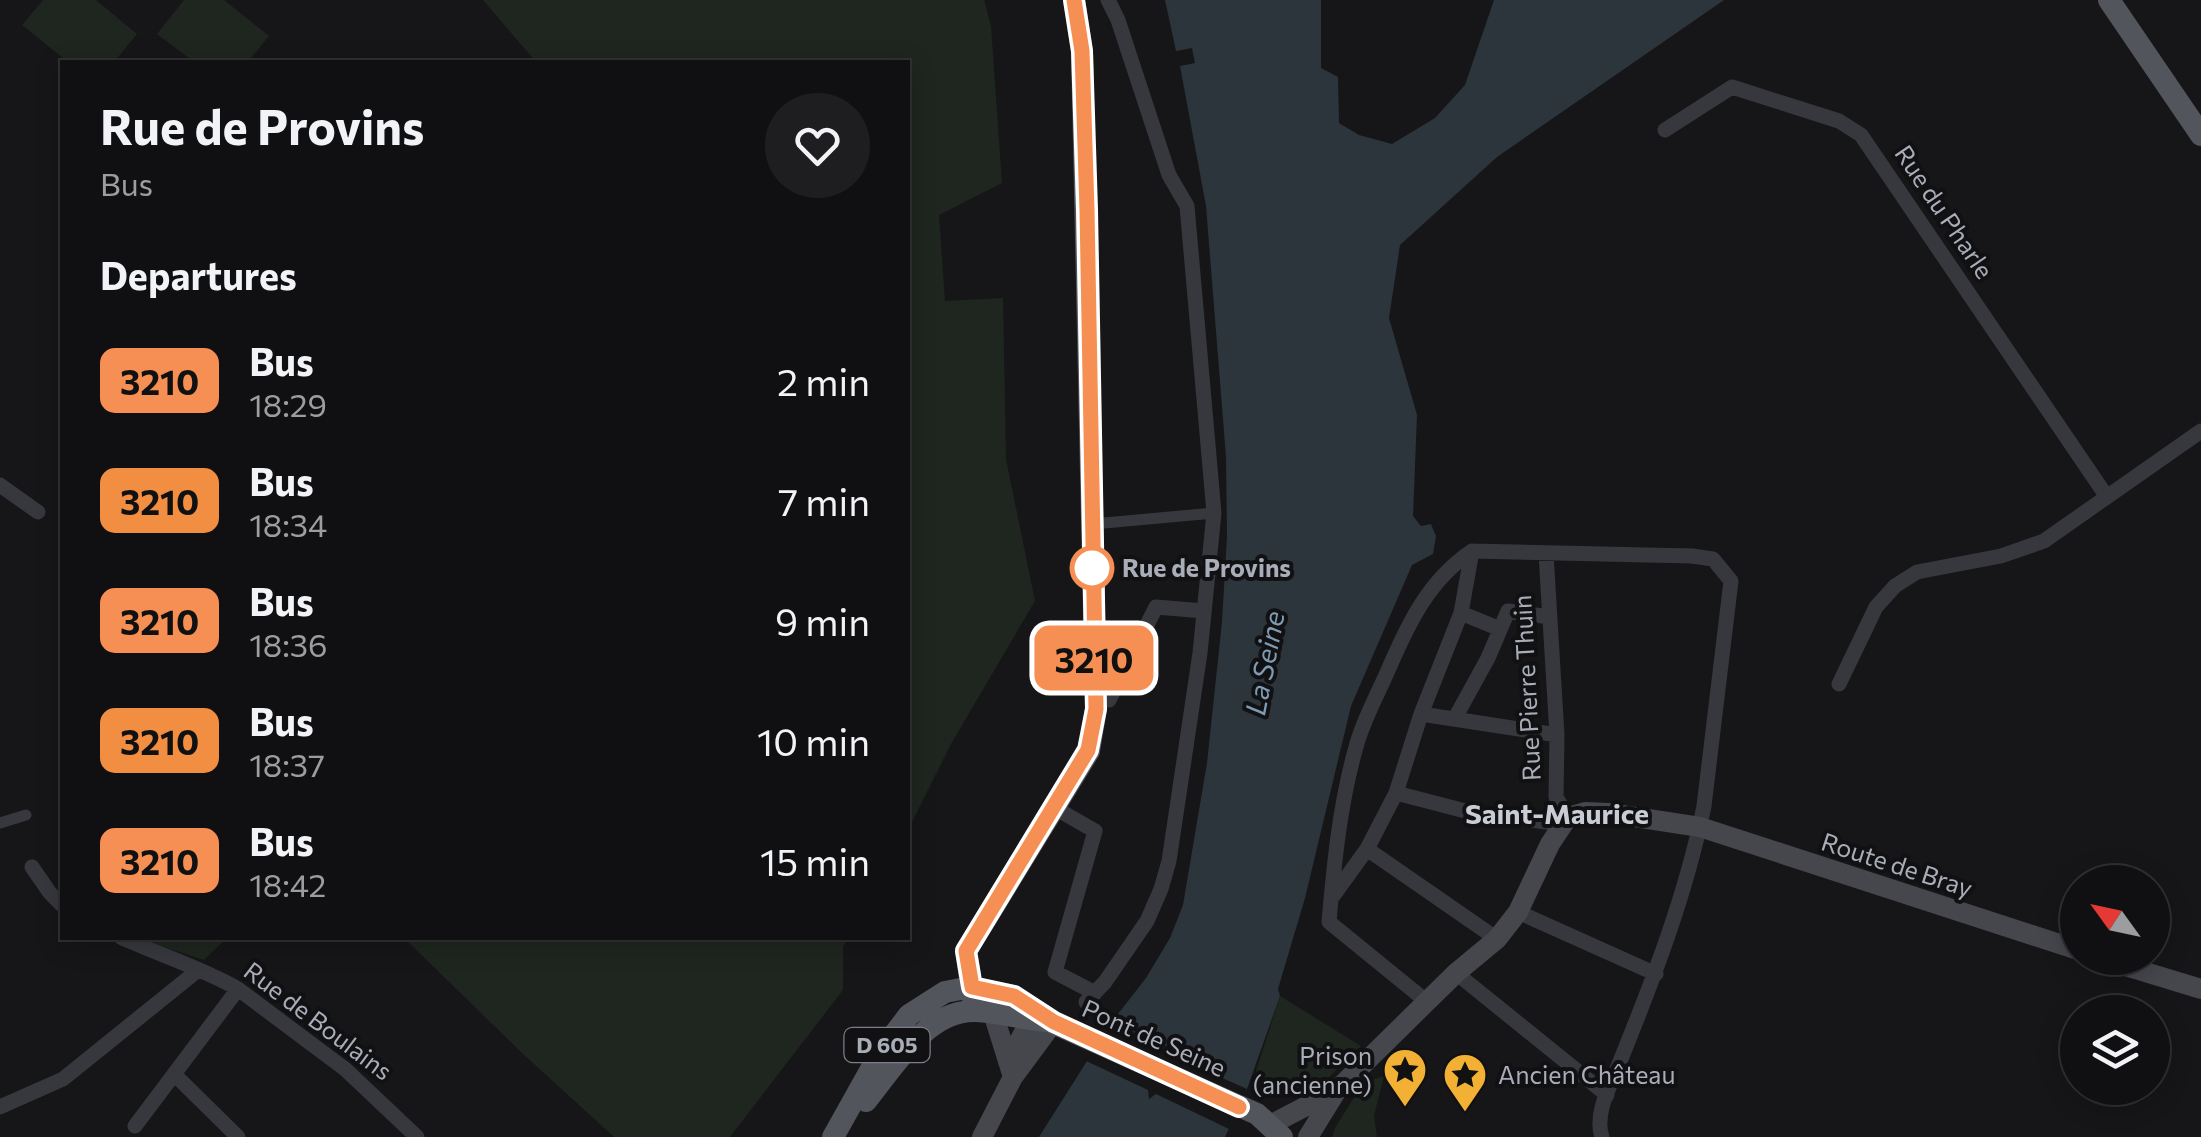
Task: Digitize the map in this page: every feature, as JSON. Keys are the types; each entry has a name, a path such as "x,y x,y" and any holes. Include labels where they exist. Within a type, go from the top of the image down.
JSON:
{"main road":[{"path":"1011,1069 980,1004 966,951 1088,750 1096,700 1083,71 1074,0"},
{"path":"2109,0 2201,135"},
{"name":"Route de Bray","path":"1566,820 1586,812 1609,813 1700,827 2060,944"},
{"path":"1276,1131 1336,1090 1426,1001 1497,939 1518,912 1550,844 1566,820"},
{"path":"2153,975 2201,990"},
{"name":"D 605","path":"834,1137 880,1053 909,1015 945,992 980,1004"},
{"path":"980,1004 1014,996 1040,1017"},
{"path":"980,1004 1040,1017"},
{"path":"982,1137 1011,1069 1040,1017"},
{"name":"Pont de Seine","path":"1040,1017 1239,1107 1276,1131"},
{"path":"1308,1137 1336,1090"}],"street":[{"path":"1055,808 1095,831 1054,972 1091,997 1147,921 1170,861 1214,513 1187,206 1169,175 1108,0"},
{"name":"Rue du Pharle","path":"1665,130 1732,88 1839,121 1861,135 2108,497"},
{"path":"1839,684 1876,607 1894,586 1917,572 2001,556 2044,541 2201,432"},
{"path":"0,485 38,512"},
{"path":"1093,524 1214,513"},
{"path":"1331,900 1367,849 1396,794 1421,714 1461,612 1472,550"},
{"path":"1426,1001 1329,922 1341,817 1356,746 1410,621 1424,598 1451,565 1472,550 1713,559 1731,581 1700,827 1656,974 1598,1124 1602,1137"},
{"name":"Rue Pierre Thuin","path":"1546,554 1557,735 1556,797 1566,820"},
{"path":"1096,700 1110,700 1156,607 1204,612"},
{"path":"1455,718 1508,611 1548,618"},
{"path":"1461,612 1500,629"},
{"path":"1421,714 1557,735"},
{"path":"1396,794 1472,813 1566,820"},
{"path":"0,823 26,815"},
{"path":"1367,849 1497,939"},
{"path":"32,866 60,903"},
{"path":"1518,912 1656,974"},
{"name":"Rue de Boulains","path":"126,940 197,972 220,978 238,990 362,1084 417,1137"},
{"path":"0,1107 62,1079 197,972"},
{"path":"1456,973 1607,1096"},
{"path":"135,1126 238,990"},
{"path":"174,1074 238,1137"}],"shaded area":[{"path":"43,0 96,0 137,34 116,60 66,60 22,25"},
{"path":"184,0 224,0 269,36 250,60 191,60 157,34"},
{"path":"483,0 984,0 991,26 1002,183 939,215 945,301 1003,298 1006,459 1035,601 951,744 910,826 910,60 534,60"},
{"path":"142,940 225,940 204,960"},
{"path":"406,940 848,940 843,947 843,990 730,1137 614,1137"},
{"path":"1280,996 1361,1046 1327,1079 1292,1095 1251,1087"},
{"path":"1384,1076 1374,1116 1377,1137 1332,1137 1363,1083"}],"water":[{"name":"La Seine","path":"1165,0 1321,0 1321,68 1338,77 1339,123 1359,135 1392,144 1435,118 1465,85 1494,0 1724,0 1497,157 1400,245 1389,318 1417,415 1413,516 1421,526 1431,524 1436,536 1433,554 1412,565 1351,706 1305,898 1278,989 1280,996 1247,1089 1225,1137 1039,1137 1170,938 1183,905 1207,763 1222,622 1226,457 1206,206 1180,66 1195,63 1192,48 1176,51"}],"pier":[{"path":"1104,1023 1165,1052 1172,1047 1173,1056 1247,1089 1229,1129 1156,1094 1149,1099 1148,1090 1082,1059"}],"bus line":[{"name":"3210","path":"1074,0 1082,51 1087,210 1096,709 1088,750 966,951 970,979 972,987 1014,996 1054,1022 1239,1107"}],"place":[{"name":"Rue de Provins","path":"1092,568"},
{"name":"Prison (ancienne)","path":"1405,1108"},
{"name":"Ancien Château","path":"1465,1113"}],"district":[{"name":"Saint-Maurice","path":"1557,814"}]}
